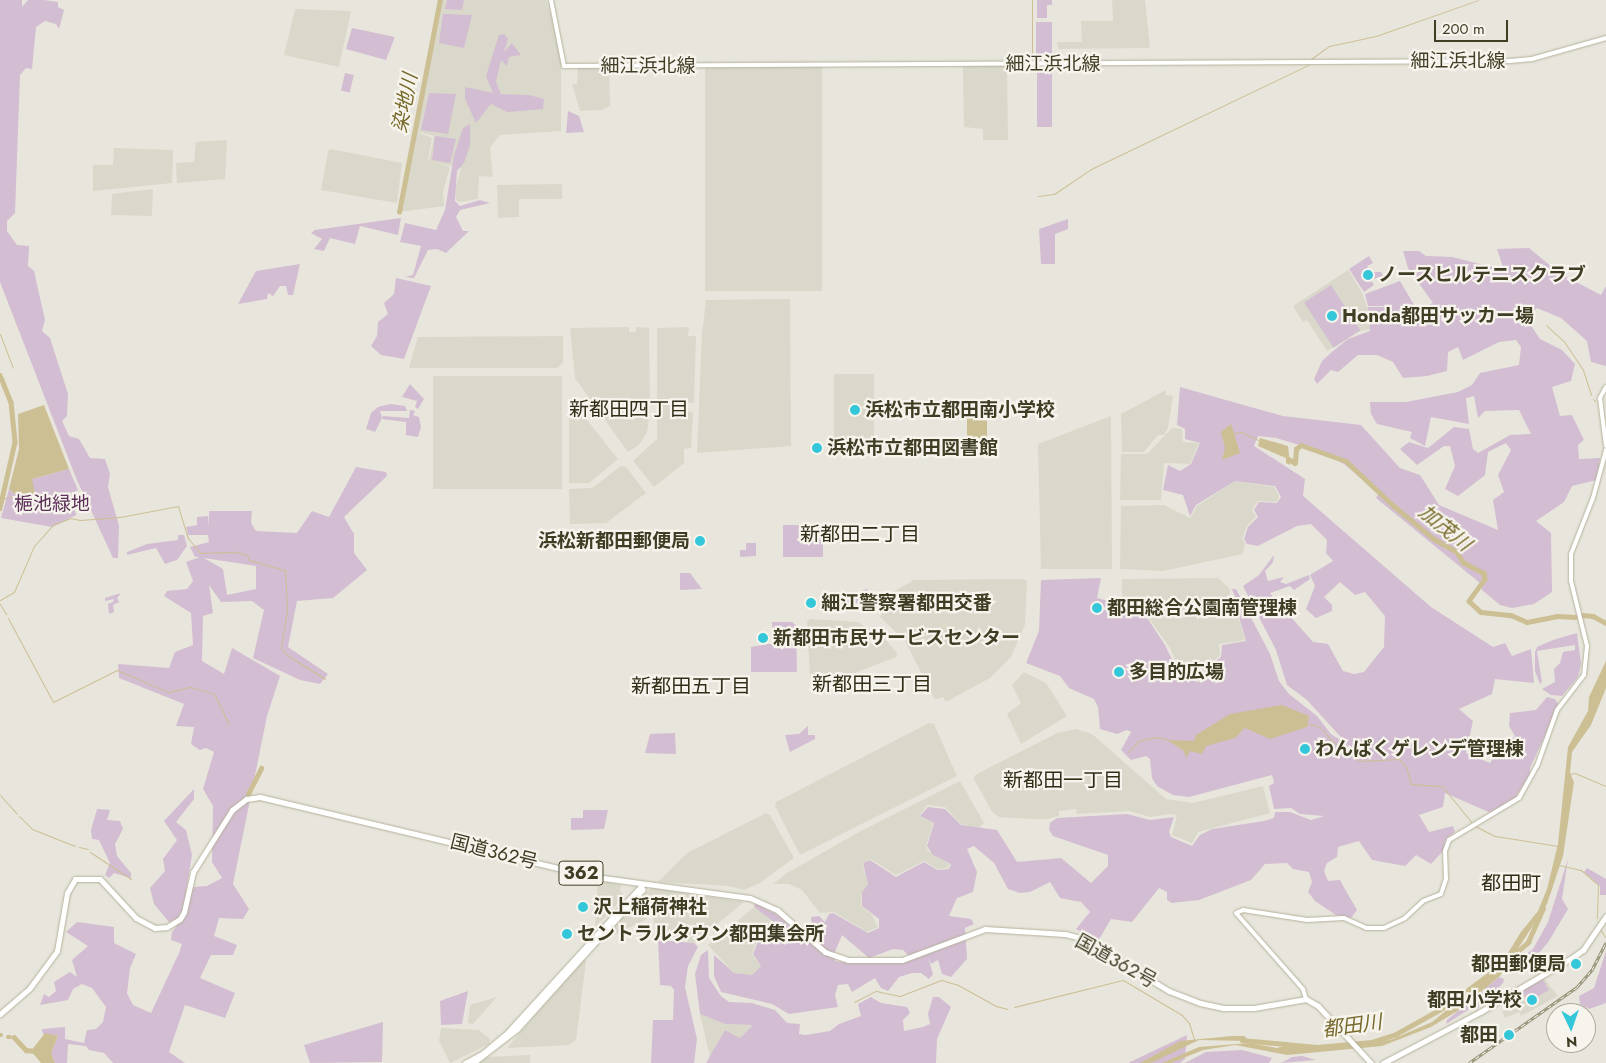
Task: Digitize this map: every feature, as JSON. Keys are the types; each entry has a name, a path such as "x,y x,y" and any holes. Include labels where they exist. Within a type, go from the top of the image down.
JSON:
{"highway":[{"name":"国道362号","path":"0,1014 29,989 57,951 67,893 74,879 100,879 134,916 147,925 161,928 174,924 184,912 193,872 221,826 238,804 254,797 596,877 645,885 736,895 764,903 785,916 825,952 848,960 902,960 932,952 977,930 1048,932 1081,938 1169,991 1200,1003 1254,1008 1306,999"},
{"path":"473,1063 517,1028 645,885"},
{"name":"362","path":"465,1063 482,1054 508,1032 645,885"},
{"path":"1383,1063 1480,1012 1576,954 1588,942 1594,929 1606,916"},
{"path":"1306,999 1318,1006 1370,1061"}],"main road":[{"name":"細江浜北線","path":"550,0 564,66 1510,61 1532,59 1606,38"},
{"path":"1606,386 1600,398 1606,446"},
{"path":"1306,999 1303,989 1236,913 1243,910 1307,920 1344,918 1366,928 1384,928 1405,918 1424,901 1442,894 1446,879 1446,845 1452,837 1514,803 1523,794 1537,766 1557,710 1584,675 1587,646 1571,581 1571,554 1593,498 1606,450"}],"shaded area":[{"path":"441,0 546,0 554,25 561,64 561,131 500,135 490,147 493,177 479,176 478,199 459,202 456,200 456,187 461,168 429,161 434,136 416,131"},
{"path":"1112,0 1145,0 1150,48 1058,49 1057,42 1082,42 1081,21 1113,21"},
{"path":"295,9 351,11 339,67 284,55"},
{"path":"963,66 1007,66 1008,140 983,140 983,129 964,127"},
{"path":"705,67 822,67 822,291 705,291"},
{"path":"578,68 609,68 610,106 602,110 580,111 572,84 577,84"},
{"path":"415,131 432,138 428,160 450,167 443,191 444,206 400,212"},
{"path":"227,140 225,179 177,183 176,163 194,162 196,142"},
{"path":"114,148 173,150 172,183 93,191 93,165 113,165"},
{"path":"331,149 402,163 397,203 321,190 328,151"},
{"path":"562,184 562,199 519,199 519,217 498,218 497,185"},
{"path":"153,189 152,216 111,215 112,194"},
{"path":"1348,270 1362,292 1367,307 1386,307 1391,326 1360,331 1327,351 1307,320 1303,322 1293,306"},
{"path":"790,299 791,446 697,453 702,334 706,300"},
{"path":"629,327 629,332 636,332 636,327 649,328 650,411 647,432 639,445 628,452 575,378 570,328"},
{"path":"689,327 688,336 696,336 694,403 686,402 685,411 693,412 691,448 684,449 684,463 654,487 633,461 657,439 657,328"},
{"path":"563,336 563,363 557,368 409,368 418,337"},
{"name":"浜松市立都田南小学校","path":"834,374 874,374 874,448 834,448"},
{"path":"433,376 562,376 562,489 433,489"},
{"path":"1166,390 1166,395 1173,396 1168,428 1164,435 1158,435 1144,452 1122,452 1121,414"},
{"path":"44,405 69,469 32,479 35,495 24,502 9,489 19,449 18,414"},
{"path":"575,405 618,459 589,483 569,483 569,411"},
{"path":"967,405 987,405 987,438 967,438"},
{"path":"1111,416 1112,569 1041,569 1038,444"},
{"path":"1231,424 1240,453 1222,460 1225,448 1221,432"},
{"path":"1172,428 1182,429 1183,442 1199,443 1190,464 1164,463 1161,500 1120,500 1121,454 1147,454"},
{"path":"1260,438 1288,446 1290,465 1286,463 1286,458 1258,446"},
{"path":"621,466 626,467 646,493 606,523 570,524 569,489 592,488"},
{"path":"1235,481 1274,487 1279,496 1277,502 1258,501 1252,510 1256,517 1247,526 1242,539 1245,543 1243,554 1163,571 1120,569 1121,506 1164,505 1190,518 1197,506"},
{"path":"1218,578 1230,589 1229,611 1239,619 1245,640 1219,644 1220,656 1210,663 1212,670 1201,683 1181,673 1170,648 1142,609 1122,604 1122,579"},
{"path":"1024,579 1027,581 1025,625 1011,657 990,678 946,702 943,697 935,700 905,641 880,617 893,592 914,580"},
{"path":"810,619 858,622 886,640 897,653 896,657 852,674 810,675 807,622"},
{"path":"1606,661 1606,688 1591,725 1572,752 1570,773 1574,782 1563,856 1547,904 1500,976 1459,1010 1431,1027 1382,1046 1287,1055 1235,1045 1203,1050 1171,1063 1162,1063 1199,1047 1249,1043 1277,1048 1294,1043 1305,1049 1362,1046 1393,1039 1432,1022 1498,969 1521,932 1538,911 1547,889 1558,844 1568,747 1588,711 1589,697"},
{"path":"1024,672 1046,683 1067,716 1021,744 1007,714 1021,703 1012,685"},
{"path":"1282,705 1309,716 1307,727 1270,739 1245,728 1235,738 1206,746 1202,754 1190,751 1186,758 1184,751 1167,740 1194,741 1196,735 1230,714"},
{"path":"929,723 934,724 957,776 800,855 775,806 776,802"},
{"path":"1076,729 1092,734 1166,799 1193,803 1263,786 1270,813 1198,832 1192,843 1172,835 1177,815 1170,814 1150,817 1129,811 1077,814 1076,809 1059,811 1059,816 1047,819 1032,819 999,817 992,812 974,779 975,775 1057,733"},
{"path":"960,781 984,823 978,829 961,824 945,807 927,805 919,816 933,823 926,846 928,851 950,864 948,868 937,869 924,861 896,875 871,859 862,863 868,884 862,892 861,906 872,915 878,927 867,932 834,912 820,913 802,890 789,884 773,884 787,873 859,832"},
{"path":"766,813 770,815 794,858 760,883 744,890 729,886 658,882 687,853"},
{"path":"598,880 621,885 620,891 625,896 595,927"},
{"path":"651,888 744,902 694,943 657,936 653,918 635,905"},
{"path":"633,906 647,919 615,935 611,930"},
{"path":"753,908 762,911 773,922 760,933 752,954 761,966 752,975 734,973 708,945"},
{"path":"584,959 586,961 576,1040 569,1045 507,1048"},
{"name":"都田小学校","path":"1542,976 1558,996 1521,1016 1519,1012 1505,1018 1502,1011 1514,1006 1510,996"},
{"path":"497,997 473,1024 468,1023 470,1005"},
{"path":"700,1014 725,1024 754,1025 740,1038 725,1030 710,1057"},
{"path":"441,1028 479,1030 490,1039 489,1044 450,1063 439,1041"},
{"path":"45,1033 58,1036 51,1053 55,1063 41,1063 31,1051"},
{"path":"1245,1036 1247,1041 1199,1040 1151,1063 1140,1063 1180,1041"},
{"path":"530,1055 530,1063 479,1063 487,1057"}],"green space":[{"path":"0,0 22,0 22,7 28,0 58,2 58,7 64,10 59,29 56,24 45,21 36,27 32,69 26,68 20,75 15,213 7,221 7,231 17,245 29,246 28,266 34,271 45,320 42,331 50,338 68,394 67,416 62,421 69,436 79,439 90,458 105,459 110,474 108,487 119,526 118,558 113,558 76,478 0,282"},
{"path":"447,0 464,0 462,10 445,9"},
{"path":"1037,0 1052,0 1052,5 1047,5 1047,18 1037,18"},
{"path":"443,14 472,15 464,48 439,43"},
{"path":"1036,22 1052,22 1052,60 1036,60"},
{"path":"352,28 395,37 386,60 346,49"},
{"path":"504,34 508,39 504,52 512,43 521,55 509,57 507,66 501,60 496,82 501,94 497,94 529,95 544,99 543,109 507,112 491,104 476,123 465,99 465,87 493,93 486,76 499,35"},
{"path":"1037,67 1052,67 1052,127 1037,127"},
{"path":"345,73 354,75 350,93 341,91"},
{"path":"429,93 456,94 448,134 421,130"},
{"path":"568,111 579,116 584,132 566,133"},
{"path":"470,124 470,145 464,163 457,171 455,201 460,206 480,200 490,203 460,210 456,217 463,231 469,231 446,253 437,249 428,250 414,278 405,277 413,275 421,246 400,242 405,223 436,230 445,210 454,155 463,128"},
{"path":"435,136 456,139 450,163 432,160"},
{"path":"401,218 398,235 360,226 355,244 330,238 324,251 314,249 322,239 311,233 315,230"},
{"path":"1068,219 1068,229 1055,234 1055,264 1041,264 1039,229"},
{"path":"1529,248 1559,273 1601,295 1606,286 1606,366 1591,362 1587,341 1561,318 1537,308 1526,318 1540,339 1562,350 1575,364 1571,381 1552,387 1560,416 1572,415 1584,440 1578,445 1579,459 1600,458 1597,480 1572,486 1564,502 1536,521 1551,533 1552,592 1534,604 1512,608 1500,605 1482,590 1480,583 1376,498 1379,493 1344,464 1313,449 1276,438 1258,436 1254,446 1305,479 1303,496 1431,607 1493,647 1505,643 1512,656 1531,649 1534,683 1495,679 1492,694 1459,709 1473,721 1466,753 1490,763 1500,748 1515,736 1509,726 1510,713 1536,710 1547,697 1555,699 1559,705 1530,768 1530,776 1511,803 1491,813 1445,793 1443,807 1419,815 1429,832 1453,826 1455,832 1446,839 1443,851 1431,864 1416,855 1405,866 1372,860 1359,841 1338,847 1337,857 1327,863 1324,871 1328,881 1340,880 1357,910 1351,918 1336,915 1315,901 1308,892 1312,882 1309,872 1293,869 1287,863 1265,864 1251,880 1199,900 1172,903 1167,900 1167,892 1159,888 1132,922 1111,919 1098,941 1076,929 1090,912 1081,902 1060,898 1050,882 1030,892 1020,893 1008,889 994,863 974,846 967,849 977,872 973,892 957,898 949,916 971,919 974,924 965,928 967,959 951,977 942,974 938,960 931,964 928,958 933,974 929,979 921,973 912,973 899,977 888,991 881,988 875,978 852,992 848,984 838,985 835,995 838,1007 789,1014 772,1004 721,992 714,976 714,955 734,973 752,975 761,966 753,954 761,934 774,922 754,907 755,903 782,917 802,936 813,936 811,917 819,916 825,922 829,914 833,913 868,933 879,928 879,919 862,906 862,892 868,884 863,863 870,860 896,877 924,862 937,870 949,869 951,864 933,855 927,846 934,823 920,816 928,807 945,809 961,825 997,830 1017,862 1061,858 1091,883 1108,866 1108,855 1053,836 1049,830 1050,823 1057,818 1127,814 1150,820 1174,817 1169,832 1171,837 1192,846 1200,835 1212,829 1264,821 1274,818 1275,812 1290,812 1311,820 1324,816 1300,814 1291,808 1274,809 1269,786 1274,783 1272,775 1189,797 1173,795 1157,786 1152,778 1150,759 1146,756 1131,760 1121,750 1131,732 1127,730 1117,734 1100,729 1098,707 1094,699 1069,688 1060,676 1026,663 1039,631 1041,580 1101,578 1097,598 1142,610 1165,645 1179,674 1197,682 1204,681 1213,674 1212,665 1221,657 1222,645 1246,641 1239,617 1231,610 1231,606 1237,603 1232,589 1236,589 1270,654 1279,681 1289,694 1317,716 1331,734 1349,746 1307,700 1287,685 1276,650 1243,586 1259,575 1274,555 1273,562 1265,571 1268,581 1284,577 1280,582 1286,584 1309,575 1310,579 1294,590 1290,586 1270,593 1281,609 1284,619 1290,616 1313,642 1328,644 1343,671 1354,674 1364,672 1384,647 1385,616 1365,592 1355,595 1340,582 1324,597 1332,605 1332,611 1316,618 1306,609 1315,586 1310,575 1333,561 1326,553 1327,540 1311,524 1297,526 1258,546 1247,544 1244,539 1248,527 1258,517 1254,510 1259,502 1277,503 1281,497 1275,486 1235,481 1196,505 1190,516 1183,495 1163,490 1168,465 1180,471 1191,464 1200,443 1185,439 1185,429 1177,425 1180,387 1283,416 1361,425 1400,468 1420,475 1439,505 1498,530 1493,500 1504,492 1498,475 1511,450 1506,443 1488,452 1485,475 1458,496 1445,489 1455,466 1450,446 1444,446 1417,465 1400,449 1409,442 1428,448 1454,427 1469,429 1473,449 1478,453 1510,435 1531,434 1519,410 1485,411 1478,418 1474,396 1466,398 1469,424 1431,417 1425,446 1410,438 1412,432 1377,424 1371,414 1370,402 1406,402 1458,392 1472,385 1480,373 1519,365 1521,347 1516,340 1499,342 1463,360 1458,347 1448,352 1447,371 1427,376 1403,378 1393,362 1377,355 1358,355 1338,372 1331,370 1317,384 1314,379 1322,361 1333,351 1348,339 1370,331 1368,307 1386,307 1391,325 1386,306 1368,306 1365,294 1400,281 1417,310 1433,303 1408,268 1403,251 1419,251 1426,256 1452,257 1504,270 1497,249","holes":["842,935 869,958 893,949 903,950 909,956 926,954 903,961 835,961 835,952"]},
{"name":"ノースヒルテニスクラブ","path":"1369,256 1373,263 1367,266 1370,272 1381,272 1383,276 1371,280 1374,285 1364,292 1349,269"},
{"path":"300,264 293,295 288,295 286,286 280,286 273,296 268,293 267,299 238,304 256,271"},
{"path":"396,278 431,286 404,359 381,355 371,346 377,336 378,322 388,314 384,303 394,294"},
{"name":"Honda都田サッカー場","path":"1331,285 1360,330 1334,348 1304,302"},
{"path":"410,384 424,399 418,409 415,407 417,401 402,397"},
{"path":"391,404 405,406 407,411 380,411 382,418 375,432 366,429 371,413 378,407"},
{"path":"410,410 415,411 413,415 419,417 421,427 418,437 406,435 406,422 382,419 383,416 409,418"},
{"path":"356,467 386,472 387,476 344,517 354,534 354,553 367,570 333,598 297,601 288,647 328,674 320,684 300,680 253,658 264,610 252,601 221,602 209,585 213,613 203,616 202,661 224,674 232,648 280,676 267,716 233,884 249,909 243,919 219,918 214,936 237,945 233,955 211,955 200,978 235,993 225,1018 185,1005 169,1052 185,1063 113,1063 104,1053 89,1050 86,1046 68,1044 67,1063 55,1063 51,1053 58,1036 43,1034 42,1029 65,1027 65,1039 84,1043 87,1030 96,1029 103,1022 106,1007 92,988 82,984 73,989 68,1000 40,1005 44,994 49,997 56,991 54,982 70,972 77,977 72,960 88,946 66,932 77,922 114,927 114,943 136,954 130,968 127,993 133,1005 151,1013 182,944 171,940 172,932 184,916 193,887 207,886 222,878 212,862 213,806 203,789 214,752 206,748 200,750 191,744 194,727 176,726 184,704 119,678 118,664 169,668 175,652 193,645 191,613 164,596 167,591 187,589 193,581 186,562 200,557 195,557 190,547 209,542 208,535 188,535 186,527 197,525 197,517 208,516 209,526 209,511 252,511 251,523 256,531 297,533 312,511 329,517","holes":["204,558 256,566 256,589 227,595 223,569"]},
{"name":"梔池緑地","path":"69,469 78,490 71,494 76,515 52,527 1,518 9,489 24,502 32,479"},
{"path":"783,525 823,525 823,557 783,557"},
{"path":"178,535 184,535 187,546 177,560 165,564 156,548 127,555 127,552 147,544 178,540"},
{"path":"746,543 756,543 756,556 740,557 740,550 746,550"},
{"path":"680,573 690,573 702,589 680,590"},
{"path":"867,589 873,600 869,602 822,607 822,595 853,594"},
{"path":"121,593 117,598 119,602 113,605 114,612 109,614 108,604 113,602 114,599 105,601 105,598"},
{"path":"772,622 792,622 796,625 797,672 751,672 751,647 773,643"},
{"path":"1577,633 1581,664 1578,677 1562,696 1551,695 1542,689 1555,682 1554,669 1560,663 1563,652 1575,650 1575,645 1537,651 1542,682 1540,684 1535,671 1535,652 1537,647"},
{"path":"808,726 808,735 815,735 815,739 790,752 785,735 799,734"},
{"path":"675,733 676,754 645,753 650,734"},
{"path":"194,789 194,799 176,822 186,830 192,855 183,910 177,919 169,922 154,904 150,888 165,871 163,859 177,840 164,821"},
{"path":"97,809 110,810 107,820 120,821 123,829 115,844 117,856 131,873 131,878 114,873 109,878 105,875 110,863 99,840 92,839 91,830"},
{"path":"583,810 608,810 604,829 571,830 571,818 583,818"},
{"path":"1568,859 1562,899 1568,909 1549,941 1529,965 1517,967 1517,960 1533,949 1548,922"},
{"path":"1587,868 1606,879 1606,895 1600,895 1600,886 1584,872"},
{"path":"658,940 694,943 698,947 688,966 685,987 697,1039 694,1063 651,1063 653,1020 673,1020 674,990 671,986 660,985"},
{"path":"708,950 709,978 721,996 729,1002 752,1003 775,1010 787,1023 800,1024 799,1034 805,1035 830,1031 839,1024 861,1016 858,1004 871,997 881,1003 907,1007 910,1013 903,1020 904,1031 923,1027 930,1024 928,1014 933,997 939,997 951,1007 937,1039 936,1063 706,1063 725,1030 740,1038 753,1025 725,1024 700,1014 695,974 701,955"},
{"path":"1606,951 1606,1003 1596,1007 1596,1003 1580,1003 1579,996 1594,988"},
{"path":"1499,977 1504,979 1503,983 1477,1009 1468,1010 1446,1024 1447,1020"},
{"path":"1542,978 1549,990 1528,1002 1521,990"},
{"path":"468,991 462,1024 441,1025 440,1001"},
{"path":"383,1022 382,1062 310,1063 304,1045"},
{"path":"1187,1035 1185,1059 1180,1063 1128,1063"},
{"path":"1242,1050 1272,1058 1269,1063 1185,1063 1206,1052"},
{"path":"1302,1056 1316,1060 1281,1063 1292,1057"}],"waterway":[{"name":"染地川","path":"399,212 440,0"},
{"path":"1032,0 1032,56"},
{"path":"1311,59 1329,46 1376,36 1478,0"},
{"path":"1038,196 1054,194 1091,169 1308,65"},
{"path":"1546,325 1565,343 1583,370 1591,395"},
{"path":"0,334 13,368"},
{"path":"0,375 11,402 15,442 0,508"},
{"path":"1234,433 1241,432 1260,441"},
{"name":"加茂川","path":"1289,459 1295,463 1296,449 1301,445 1346,461 1394,506 1434,539 1457,552 1463,562 1484,573 1485,579 1469,601 1481,612 1511,615 1527,622 1557,616 1575,617"},
{"path":"2,499 18,495"},
{"path":"0,600 14,592 34,546 53,525 70,518 80,520 120,517 178,506 188,538 200,553 236,552 247,555 249,560 285,570 287,610 281,648 287,655 325,679"},
{"path":"0,604 6,614"},
{"name":"加茂川","path":"1582,615 1593,616 1606,623"},
{"path":"8,618 53,702 117,670 168,692 190,687 214,694 229,725"},
{"path":"1306,723 1320,727 1333,742 1359,761 1399,759 1406,767 1411,784 1442,786 1472,823"},
{"path":"1128,752 1139,741 1157,737 1169,740"},
{"path":"248,794 261,768"},
{"path":"1570,774 1575,773 1606,786"},
{"path":"0,795 17,814"},
{"path":"19,816 32,829 75,846"},
{"path":"1475,826 1495,836 1558,846"},
{"path":"79,847 88,849"},
{"path":"90,852 131,879"},
{"path":"1559,865 1581,870 1598,885 1597,918"},
{"name":"都田川","path":"1511,957 1528,942 1543,908"},
{"path":"1600,929 1605,937"},
{"name":"都田川","path":"1242,1040 1317,1047 1372,1042 1396,1034 1448,1005 1505,962"},
{"path":"854,1002 876,991 900,996 941,980 958,985 996,1006 1008,1009"},
{"path":"1014,1007 1123,980 1182,1015 1189,1023 1194,1039"},
{"path":"14,1037 26,1050 35,1051"}],"railway":[{"path":"1469,1063 1577,987 1592,970 1606,942"}],"place":[{"name":"ノースヒルテニスクラブ","path":"1368,275"},
{"name":"Honda都田サッカー場","path":"1332,316"},
{"name":"浜松市立都田南小学校","path":"855,410"},
{"name":"浜松市立都田図書館","path":"817,448"},
{"name":"浜松新都田郵便局","path":"700,541"},
{"name":"細江警察署都田交番","path":"811,603"},
{"name":"都田総合公園南管理棟","path":"1097,608"},
{"name":"新都田市民サービスセンター","path":"763,638"},
{"name":"多目的広場","path":"1119,672"},
{"name":"わんぱくゲレンデ管理棟","path":"1305,749"},
{"name":"沢上稲荷神社","path":"583,907"},
{"name":"セントラルタウン都田集会所","path":"567,934"},
{"name":"都田郵便局","path":"1576,964"},
{"name":"都田小学校","path":"1532,1000"},
{"name":"都田","path":"1509,1035"}],"district":[{"name":"新都田四丁目","path":"629,409"},
{"name":"新都田二丁目","path":"860,534"},
{"name":"新都田三丁目","path":"872,684"},
{"name":"新都田五丁目","path":"691,686"},
{"name":"新都田一丁目","path":"1063,780"},
{"name":"都田町","path":"1511,883"}]}
